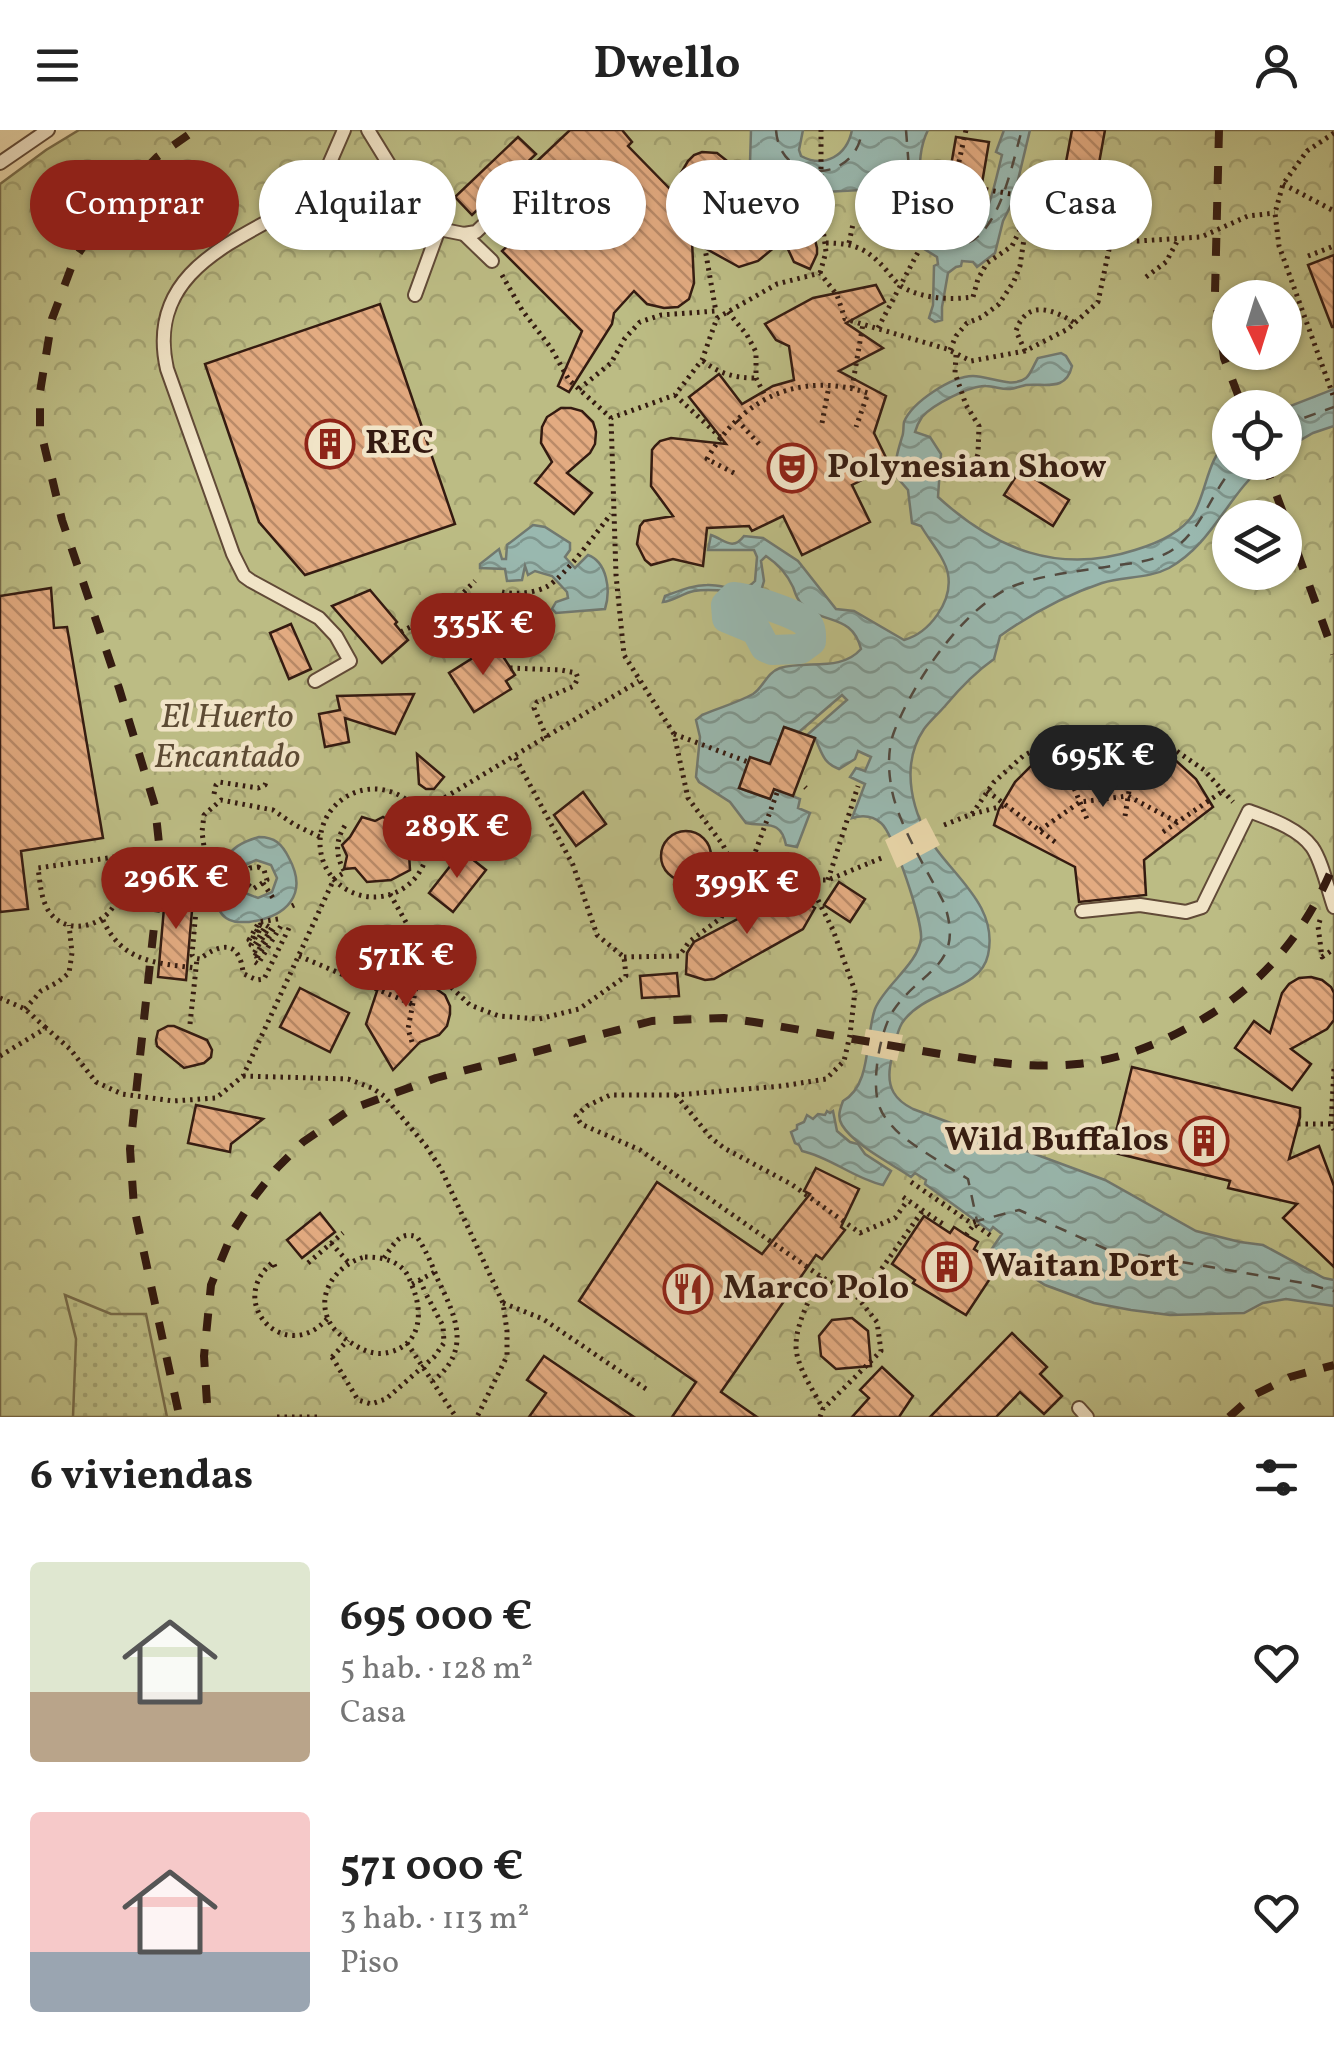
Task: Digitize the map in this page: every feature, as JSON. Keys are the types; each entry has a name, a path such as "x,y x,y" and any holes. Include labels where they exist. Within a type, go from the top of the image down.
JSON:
{"lane":[{"path":"0,163 48,130"},
{"path":"315,682 350,661 336,636 319,618 244,576 167,369 162,338 166,314 192,272 210,257 306,202 315,193 344,130"},
{"path":"368,130 386,160"},
{"path":"456,232 476,232"},
{"path":"464,234 496,266"},
{"path":"414,295 431,250"},
{"path":"1082,911 1140,905 1186,912 1202,908 1249,811 1283,825 1310,844 1332,903"}],"path":[{"path":"820,160 822,130"},
{"path":"959,160 966,130"},
{"path":"1334,132 1307,151 1283,184 1275,214 1279,246 1334,398"},
{"path":"1283,184 1334,211"},
{"path":"824,250 820,273 837,295 844,319 916,339 971,361 1025,351 1068,330 1098,302 1111,240 1138,242 1201,236 1248,216 1275,214"},
{"path":"849,243 852,224"},
{"path":"1146,277 1166,262 1179,238"},
{"path":"835,242 849,243 875,257 901,287 952,300 973,297 987,263 1010,247"},
{"path":"1308,256 1334,246"},
{"path":"611,418 675,395 702,360 717,314 706,250"},
{"path":"878,328 921,250"},
{"path":"971,473 978,454 979,426 966,405 951,351 956,336 967,323 999,304 1014,281 1022,250"},
{"path":"496,266 569,380 611,418 616,576 624,655 674,734 688,798 724,845 738,878"},
{"path":"579,389 611,363 640,322 661,316 728,312 778,284 820,273"},
{"path":"1025,351 1016,331 1027,314 1041,309 1075,323"},
{"path":"728,312 756,352 756,378 766,398"},
{"path":"852,388 863,324"},
{"path":"702,360 725,374 756,378"},
{"path":"822,423 829,385"},
{"path":"734,473 708,458 736,419 766,398 800,387 852,388 868,394 856,427"},
{"path":"675,395 720,438"},
{"path":"736,419 758,444"},
{"path":"502,592 534,591 553,583 613,512"},
{"path":"401,632 450,606 475,580"},
{"path":"510,668 576,673 574,686 536,702 534,708 546,738"},
{"path":"418,814 640,681"},
{"path":"972,814 986,791 1023,756 1054,740 1096,732 1138,735 1172,748 1204,770 1229,800 1249,811"},
{"path":"674,734 748,762"},
{"path":"1126,816 1138,735"},
{"path":"1054,740 1088,819"},
{"path":"515,757 573,864 598,935 624,957 679,956 689,942 722,918 738,878 752,860 778,790"},
{"path":"214,794 219,782 258,788 267,779"},
{"path":"372,789 388,791 402,797 418,814 427,834 428,850 416,878 404,888 375,897 360,896 334,880 320,852 320,837 332,809 344,799 372,789"},
{"path":"828,880 856,789"},
{"path":"986,791 1056,842"},
{"path":"1163,832 1222,791"},
{"path":"1040,830 1080,802 1128,796 1177,822"},
{"path":"190,1024 196,968 192,955 205,854 204,815 221,800 249,805 273,810 320,837"},
{"path":"944,826 972,814 1008,806"},
{"path":"0,998 24,1009 70,1049 96,1082 122,1094 173,1101 216,1098 243,1076 334,880 345,872 337,849 346,824"},
{"path":"115,857 119,893 104,920 84,926 69,925 52,916 45,904 38,868 115,857"},
{"path":"738,878 828,880 884,857"},
{"path":"262,868 267,876 264,882 254,889 248,886 244,880 246,871 262,868"},
{"path":"808,880 855,991 844,1062 826,1079 782,1086 676,1095 610,1095 576,1116 582,1124 640,1150 820,1276 857,1296 877,1322 881,1351 822,1413 795,1346 820,1276"},
{"path":"264,882 276,901"},
{"path":"390,894 434,970 470,1006 499,1016 539,1019 579,1009 626,976 624,957"},
{"path":"1332,903 1318,926 1322,957 1334,948"},
{"path":"104,920 122,948 137,958 196,968"},
{"path":"259,922 283,924 258,964 255,962 274,928 255,956 269,928 266,925 251,945 262,926 249,940 259,922"},
{"path":"196,959 216,948 230,948 239,956 244,974 264,979 283,924"},
{"path":"24,1009 41,990 69,972 69,925"},
{"path":"298,956 412,1004"},
{"path":"412,1042 408,1029 416,988 434,970"},
{"path":"0,1056 46,1028"},
{"path":"1298,1124 1332,1127 1334,1070"},
{"path":"243,1076 348,1079 372,1088 384,1096 426,1146 503,1304 507,1356 477,1417"},
{"path":"676,1095 724,1148 791,1184 860,1233 894,1218 905,1198 943,1224"},
{"path":"911,1182 971,1223 976,1221"},
{"path":"857,1296 873,1281 922,1210"},
{"path":"966,1235 976,1221"},
{"path":"976,1221 994,1238"},
{"path":"308,1263 343,1234"},
{"path":"384,1258 399,1238 408,1234 420,1239 454,1313 458,1336 455,1351 433,1381"},
{"path":"332,1243 349,1263"},
{"path":"365,1257 384,1258 407,1272 420,1315 407,1343 378,1353 362,1350 331,1326 326,1300 330,1283 349,1263 365,1257"},
{"path":"275,1268 273,1262 262,1273 254,1294 259,1315 270,1327 284,1334 300,1335 316,1329 328,1318"},
{"path":"412,1284 435,1272"},
{"path":"348,1340 332,1358 358,1400 370,1404 386,1399 444,1344 442,1326 420,1280"},
{"path":"503,1304 542,1318 649,1392"},
{"path":"407,1343 456,1417"},
{"path":"277,1417 318,1417"}],"green space":[{"name":"El Huerto Encantado","path":"79,130 1334,130 1334,1417 0,1417 0,184 30,162 30,250 239,250 239,160 32,160"},
{"path":"65,1295 111,1314 146,1314 167,1417 73,1417 76,1339"}],"water":[{"path":"751,130 803,130 799,150 801,156 810,160 750,160"},
{"path":"852,130 928,130 921,160 855,160 855,190 835,191 835,160 826,160 840,153"},
{"path":"1004,130 1030,130 1023,160 1010,160 1010,207 995,253 977,267 973,262 962,261 961,266 948,273 942,320 935,322 929,318 937,257 926,250 990,250 990,200 1002,155 996,152"},
{"path":"1061,353 1072,366 1060,383 971,389 927,412 915,432 930,437 941,454 938,497 982,531 1029,552 1054,558 1107,557 1151,545 1188,522 1198,506 1212,465 1212,480 1249,480 1234,500 1212,500 1212,529 1185,558 1153,574 1089,588 1049,606 1000,636 994,659 924,729 912,759 915,807 928,837 975,897 990,939 983,967 974,976 924,1003 902,1023 890,1067 891,1087 901,1102 913,1109 1105,1180 1196,1231 1263,1245 1334,1280 1334,1306 1286,1299 1263,1303 1244,1313 1170,1315 1094,1303 1045,1285 991,1250 1002,1234 993,1227 990,1231 925,1184 926,1180 915,1173 911,1177 855,1140 840,1122 841,1107 859,1084 875,1009 914,957 921,939 912,897 886,830 871,818 852,818 865,784 850,777 856,768 865,771 871,757 858,751 855,759 839,769 826,761 815,738 807,735 847,700 842,695 799,732 784,727 770,764 739,788 770,799 774,789 800,799 798,808 810,813 797,847 786,845 776,828 746,823 730,802 696,777 700,737 696,720 702,715 753,694 780,668 844,661 861,649 851,629 800,602 791,582 766,556 761,561 761,591 702,590 663,602 665,596 691,587 738,589 755,581 754,550 708,550 711,535 732,544 744,536 763,538 798,561 836,609 854,611 904,640 913,636 937,615 949,585 940,555 921,526 912,523 908,490 895,475 904,422 924,399 954,380 973,376 1020,381 1028,376 1038,358"},
{"path":"1334,389 1334,426 1302,439 1302,401"},
{"path":"533,525 545,527 570,543 565,557 575,568 588,555 600,564 608,594 605,609 556,613 552,609 556,602 568,598 552,576 535,571 528,575 525,566 522,580 507,581 505,569 480,568 499,549 502,559 506,559 507,545"},
{"path":"265,837 281,845 295,871 295,893 274,915 249,922 234,921 222,914 215,897 227,857 248,841","holes":["256,860 271,865 277,878 272,892 258,898 245,893 239,880 243,866"]},
{"path":"833,1111 837,1131 891,1171 883,1185 802,1151 795,1143 791,1132 807,1115 813,1119"}],"pier":[{"path":"926,818 940,845 897,868 885,840"},
{"path":"866,1029 903,1035 897,1061 861,1054"}],"building":[{"path":"570,130 622,130 632,142 628,146 642,160 538,160"},
{"path":"1072,130 1105,130 1100,160 1066,160"},
{"path":"518,137 536,154 530,160 494,160"},
{"path":"956,137 989,142 986,160 952,160"},
{"path":"702,152 717,153 726,160 689,160"},
{"path":"646,164 666,185 666,250 692,250 694,283 689,299 678,307 647,304 634,291 614,313 612,324 569,392 558,386 582,331 502,251 646,250"},
{"path":"476,177 476,211 472,215 456,196"},
{"path":"708,250 771,250 758,261 739,267"},
{"path":"788,250 817,250 810,269 794,262"},
{"path":"1334,255 1334,327 1332,327 1308,265"},
{"path":"876,285 885,302 846,323 883,348 839,371 886,396 874,433 890,466 852,485 870,522 802,555 783,516 752,531 749,526 707,528 703,566 673,559 651,565 637,544 640,526 644,521 673,516 651,486 652,450 660,441 671,438 726,444 689,397 719,374 742,404 773,386 794,380 789,346 776,340 765,324 813,298"},
{"name":"REC","path":"380,304 455,524 305,575 259,522 205,364"},
{"path":"561,408 582,411 593,422 596,432 590,453 567,473 592,493 574,514 535,483 552,462 541,443 542,427 547,417"},
{"path":"1020,470 1069,500 1053,526 1004,495"},
{"path":"51,588 54,628 67,627 103,838 21,851 28,909 0,912 0,596"},
{"path":"370,590 408,640 382,663 332,606"},
{"path":"291,624 311,669 289,679 270,633"},
{"path":"495,644 515,675 506,681 511,689 474,712 449,673"},
{"path":"414,694 395,734 345,718 349,742 325,747 319,714 340,710 337,696"},
{"path":"784,727 815,738 793,796 774,789 770,799 739,788 750,757 770,764"},
{"path":"1105,733 1144,743 1173,758 1196,779 1213,807 1144,860 1146,895 1079,902 1075,867 994,825 1015,782 1038,759 1066,744"},
{"path":"417,754 444,777 434,789 419,784"},
{"path":"583,792 606,824 576,846 554,815"},
{"path":"362,817 375,821 383,817 398,826 408,838 410,870 391,880 367,882 355,868 344,869 347,856 342,845"},
{"path":"686,831 704,838 711,856 704,874 686,881 668,874 661,856 668,838"},
{"path":"462,851 486,870 453,912 429,893"},
{"path":"839,882 865,899 850,922 824,905"},
{"path":"166,885 194,887 186,980 158,977"},
{"path":"785,894 815,908 803,929 714,979 686,974 687,953 694,942"},
{"path":"405,945 428,983 445,995 450,1014 439,1035 420,1042 393,1070 366,1024 383,973"},
{"path":"677,973 679,996 642,998 640,976"},
{"path":"1311,977 1331,987 1334,1020 1327,1029 1291,1049 1311,1064 1292,1090 1235,1048 1254,1021 1270,1033 1282,993 1299,978"},
{"path":"300,988 349,1013 330,1052 280,1027"},
{"path":"168,1026 207,1040 211,1057 184,1068 157,1046 158,1031"},
{"name":"Wild Buffalos","path":"1132,1067 1300,1108 1289,1159 1319,1146 1334,1186 1334,1267 1283,1218 1297,1204 1228,1188 1230,1181 1111,1152"},
{"path":"196,1105 263,1119 231,1144 230,1152 188,1143"},
{"name":"Marco Polo","path":"816,1168 859,1189 841,1227 845,1230 822,1259 816,1255 721,1392 757,1417 672,1417 696,1382 579,1301 657,1182 762,1254 810,1194 804,1191"},
{"path":"320,1213 335,1232 302,1258 287,1240"},
{"name":"Waitan Port","path":"924,1216 950,1233 954,1227 978,1242 974,1249 999,1265 966,1315 913,1283 915,1280 892,1264"},
{"path":"852,1318 868,1331 871,1366 836,1369 821,1356 819,1336 832,1320"},
{"path":"1012,1333 1047,1367 1040,1374 1062,1396 1044,1414 1020,1392 996,1417 930,1417"},
{"path":"544,1356 634,1417 529,1417 546,1393 527,1380"},
{"path":"882,1367 913,1396 899,1417 852,1417 869,1398 860,1390"}],"waterway":[{"path":"734,597 803,620 810,628 811,641 800,649 765,647 756,630 727,618 726,605 734,597"}],"ferry route":[{"path":"776,130 781,149 790,162 819,171 847,160 857,148 862,130"},
{"path":"906,130 916,219 935,240 959,245 975,239 998,207 1022,130"},
{"path":"1302,419 1334,407"},
{"path":"1224,480 1191,533 1169,552 1144,561 1043,577 999,593 962,625 914,690 892,738 890,778 905,829 944,903 949,941 937,965 904,997 888,1020 878,1058 877,1098 884,1115 899,1133 968,1179 977,1221 1019,1210 1106,1249 1334,1291"}],"railway":[{"path":"178,1410 134,1207 130,1149 161,862 155,806 62,520 40,428 40,392 52,319 74,260 134,180 157,157 195,130"},
{"path":"1219,130 1215,293 1224,358 1236,390"},
{"path":"1271,480 1278,500"},
{"path":"1302,565 1334,654"},
{"path":"207,1403 204,1356 211,1285 233,1231 277,1168 303,1142 351,1109 436,1078 652,1021 724,1018 1015,1064 1077,1064 1113,1058 1179,1032 1251,984 1299,930 1334,864"},
{"path":"1229,1417 1254,1395 1290,1377 1334,1365"}],"place":[{"name":"REC","path":"330,444"},
{"name":"Polynesian Show","path":"792,468"},
{"name":"Wild Buffalos","path":"1204,1141"},
{"name":"Waitan Port","path":"947,1267"},
{"name":"Marco Polo","path":"688,1289"}]}
